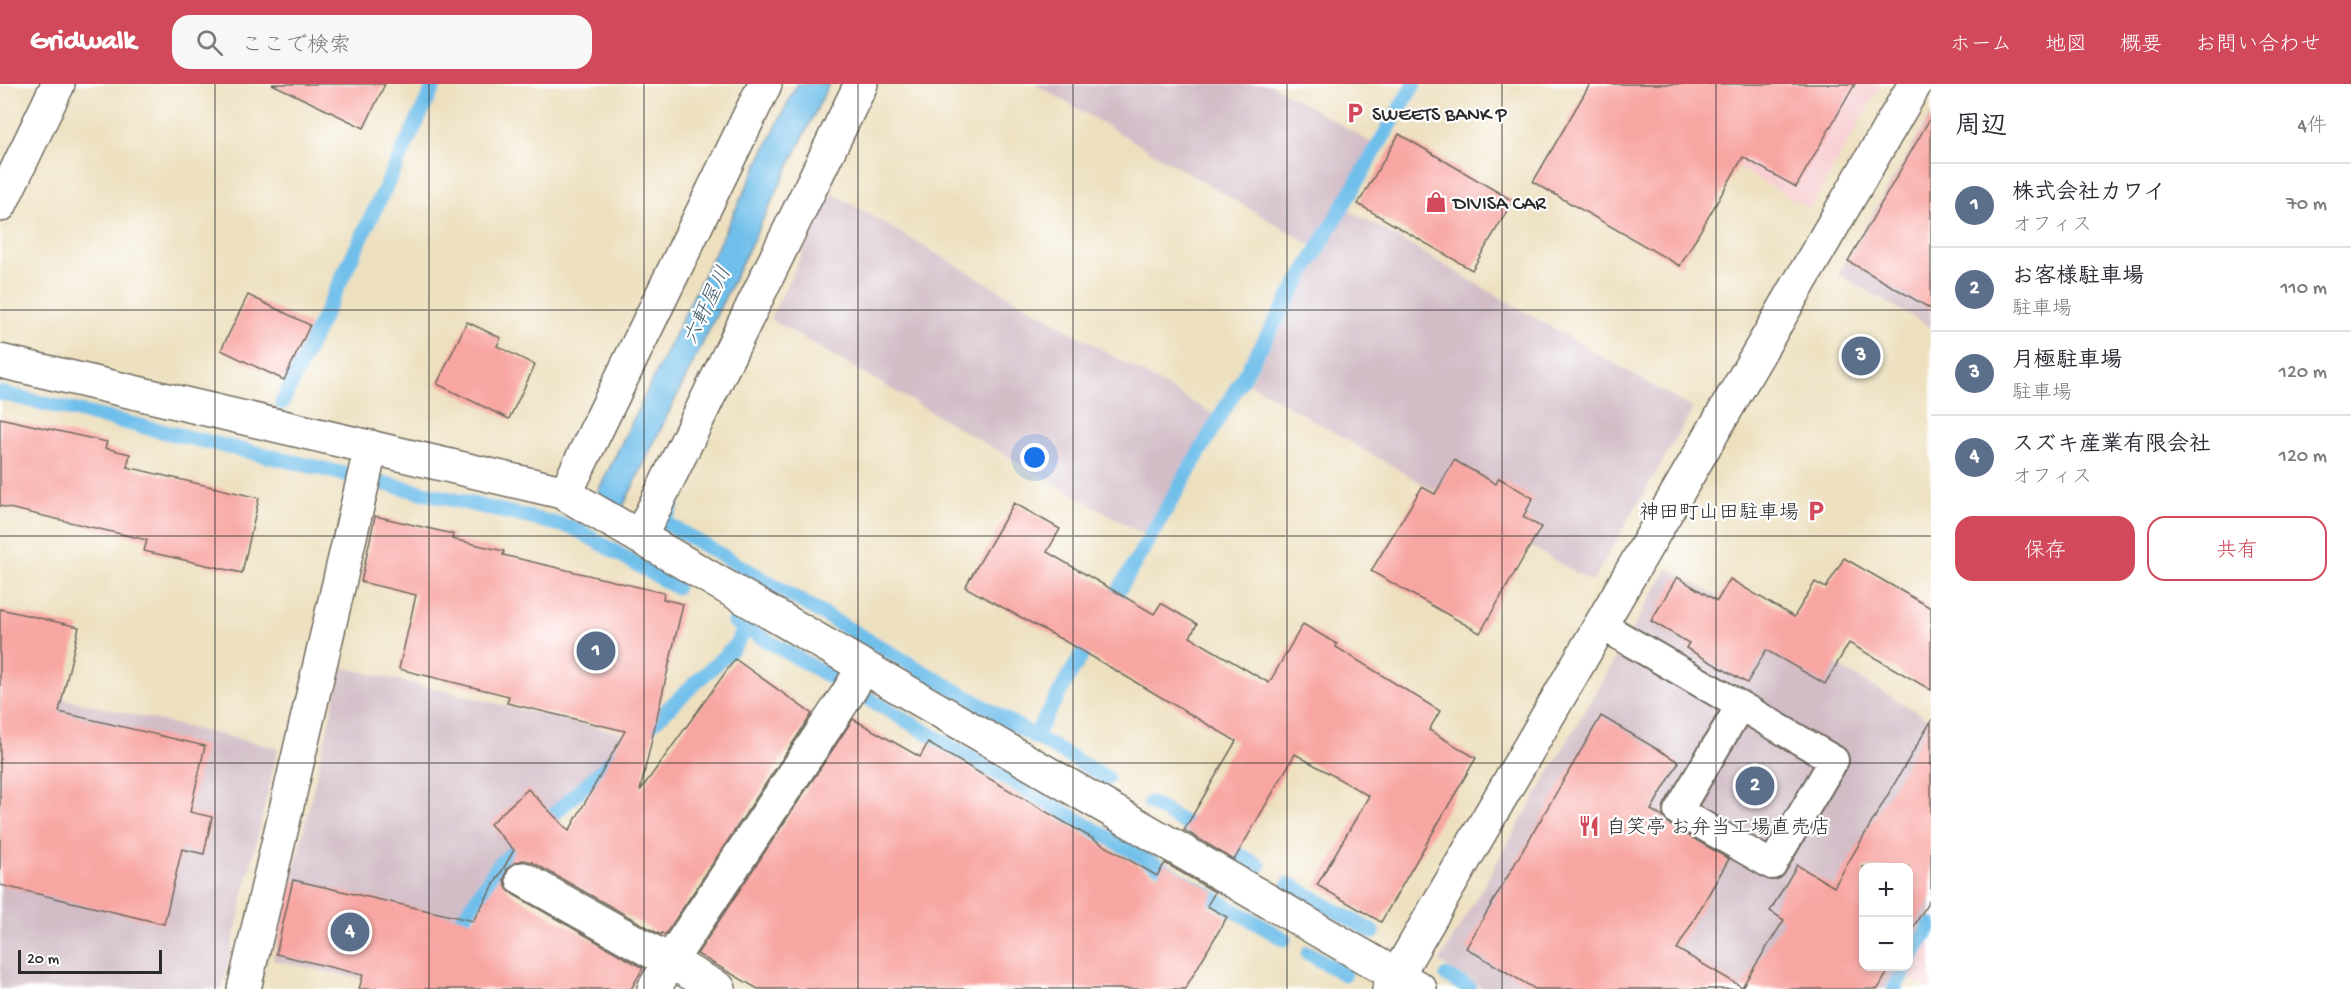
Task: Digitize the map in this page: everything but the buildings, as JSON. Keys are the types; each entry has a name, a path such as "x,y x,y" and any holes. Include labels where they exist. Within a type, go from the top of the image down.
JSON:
{"street":[{"path":"0,205 58,84"},
{"path":"570,497 765,84"},
{"path":"636,535 861,84"},
{"path":"0,361 371,447 570,497 864,667 1402,984 1601,626 1915,84"},
{"path":"244,989 371,447"},
{"path":"654,989 670,961 864,667"},
{"path":"523,879 719,989"}],"lane":[{"path":"1601,626 1834,760 1772,866 1678,811 1740,706"}],"shaded area":[{"path":"1035,84 1270,84 1372,143 1312,245"},
{"path":"1593,84 1882,84 1810,209"},
{"path":"1931,114 1931,327 1838,274"},
{"path":"832,193 1213,414 1144,535 770,319"},
{"path":"1349,210 1693,409 1592,582 1249,383"},
{"path":"1668,568 1931,720 1931,910 1913,942 1913,863 1859,863 1859,971 1896,971 1885,989 1485,989 1439,962"},
{"path":"342,667 629,735 493,862 408,989 273,960"},
{"path":"0,684 278,748 222,989 0,989"},
{"path":"1931,939 1931,989 1909,977"}],"water":[{"name":"六軒屋川","path":"797,84 829,84 610,533 585,518"}],"waterway":[{"path":"282,403 435,84"},
{"path":"1108,609 1414,84"},
{"path":"0,393 574,528 676,587"},
{"path":"672,505 664,522 1107,778"},
{"path":"735,622 832,678"},
{"path":"643,732 734,647 746,628"},
{"path":"1034,737 1093,635"},
{"path":"869,699 1284,939"},
{"path":"453,934 498,866 619,754"},
{"path":"1150,803 1259,866"},
{"path":"1289,884 1373,932"},
{"path":"1913,956 1931,925"},
{"path":"1308,953 1344,974"},
{"path":"1894,989 1904,971"},
{"path":"1447,976 1470,989"}],"place":[{"name":"SWEETS BANK P","path":"1355,113"},
{"name":"DIVISA CAR","path":"1436,202"},
{"name":"月極駐車場","path":"1861,356"},
{"name":"神田町山田駐車場","path":"1816,511"},
{"name":"株式会社カワイ","path":"596,651"},
{"name":"お客様駐車場","path":"1755,786"},
{"name":"自笑亭 お弁当工場直売店","path":"1589,826"},
{"name":"スズキ産業有限会社","path":"350,932"}]}
